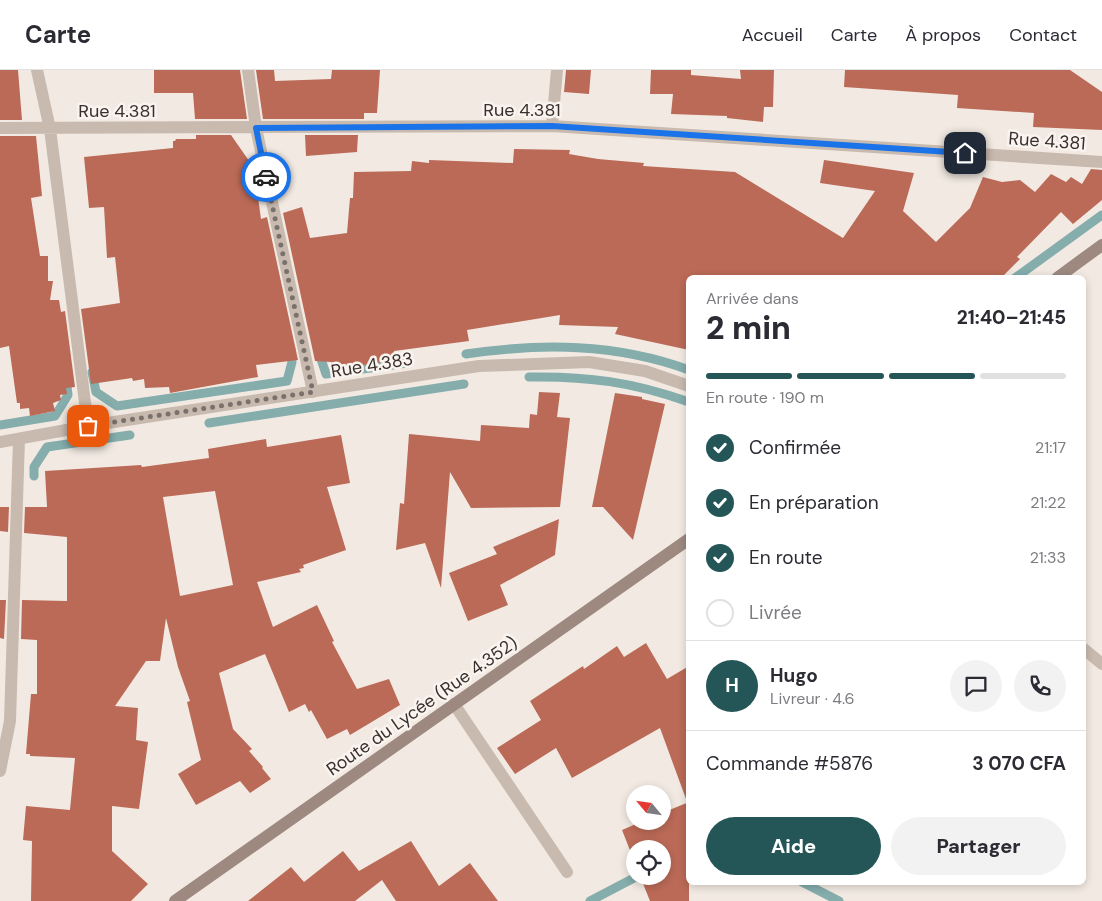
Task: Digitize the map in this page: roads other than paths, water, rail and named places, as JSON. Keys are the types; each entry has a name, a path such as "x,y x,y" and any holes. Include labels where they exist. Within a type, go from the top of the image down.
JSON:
{"main road":[{"path":"1061,275 1102,245"},
{"name":"Route du Lycée (Rue 4.352)","path":"175,901 686,541"}],"street":[{"path":"37,70 50,129 88,426"},
{"path":"248,70 256,128 313,392"},
{"path":"552,126 557,70"},
{"name":"Rue 4.381","path":"0,128 552,126 1102,162"},
{"name":"Rue 4.383","path":"0,442 88,426 479,366 589,362 645,372 686,385"},
{"path":"0,771 10,721 19,439"},
{"path":"1086,651 1102,664"},
{"path":"454,704 568,872"}],"waterway":[{"path":"1019,275 1102,215"},
{"path":"466,354 522,348 578,348 634,355 686,369"},
{"path":"92,372 96,392 117,406 287,381 292,362 291,349"},
{"path":"318,350 326,374 407,363"},
{"path":"529,377 590,379 610,382 629,385 686,401"},
{"path":"0,425 55,416 68,395 66,378"},
{"path":"209,423 464,384"},
{"path":"34,476 34,467 47,447 130,435"},
{"path":"590,901 626,882"},
{"path":"808,885 839,901"}]}
